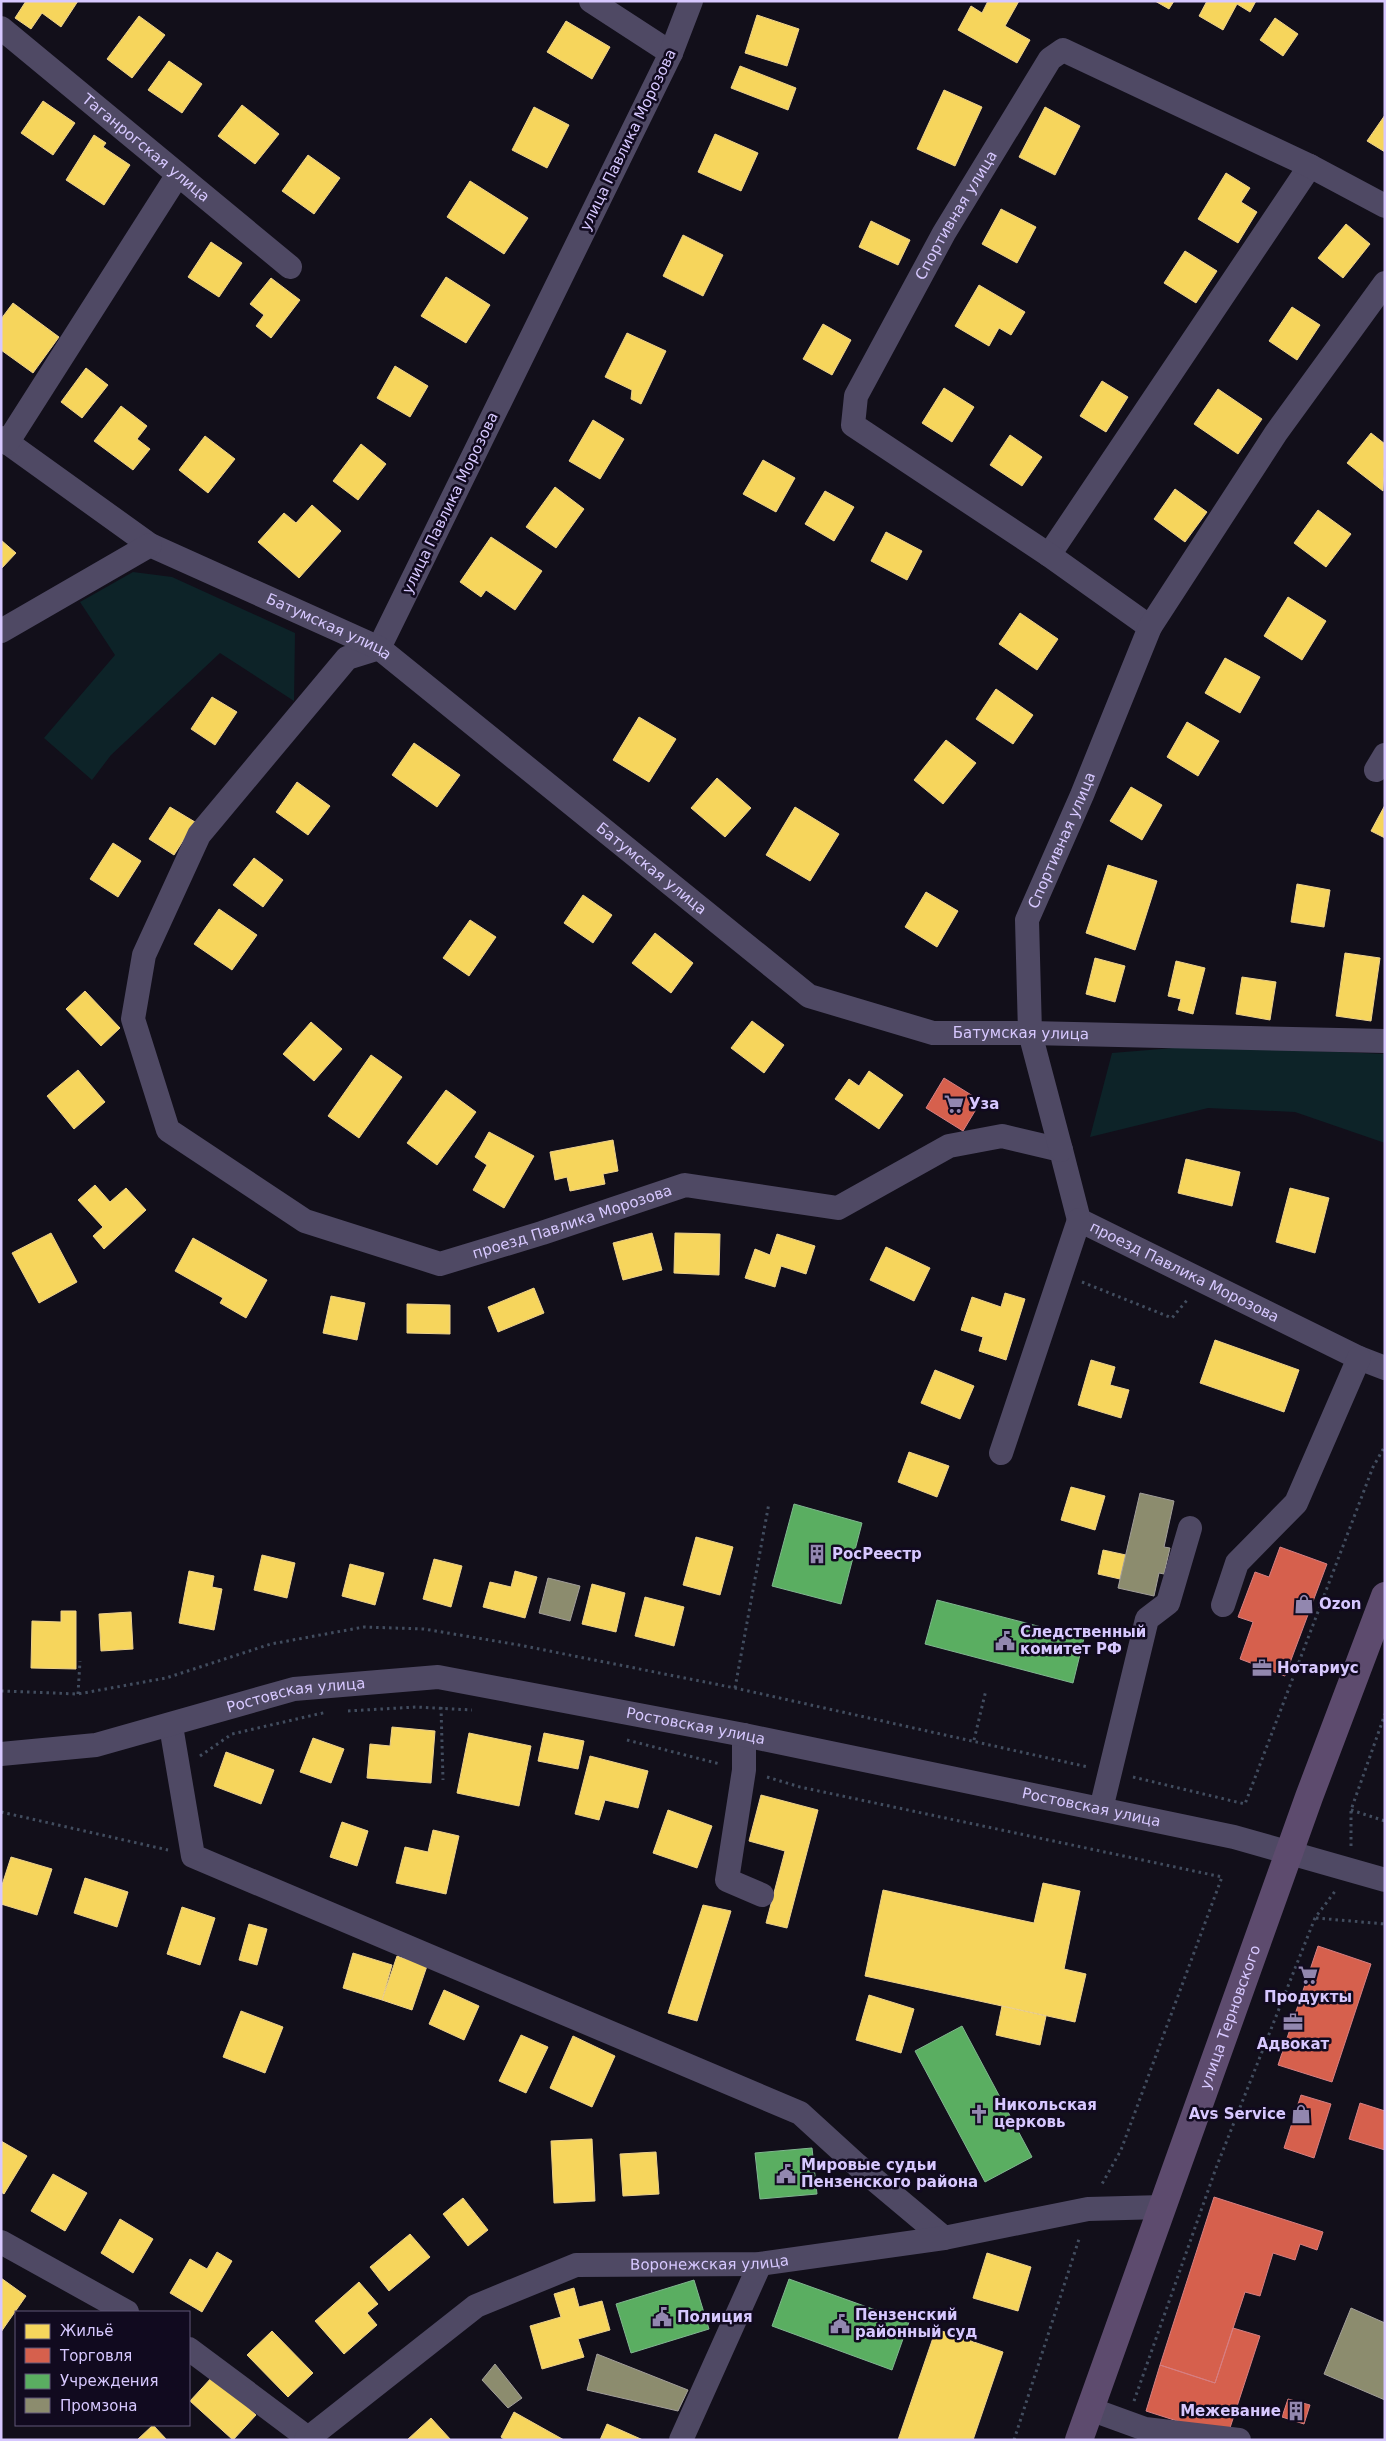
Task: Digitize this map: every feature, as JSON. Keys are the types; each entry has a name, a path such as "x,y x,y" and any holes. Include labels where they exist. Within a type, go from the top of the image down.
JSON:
{"main road":[{"name":"улица Терновского","path":"1079,2440 1288,1853 1385,1596"}],"street":[{"path":"591,1 671,53"},
{"name":"улица Павлика Морозова","path":"378,648 671,53 690,1"},
{"name":"Таганрогская улица","path":"1,28 177,176 290,267"},
{"name":"Спортивная улица","path":"1150,627 1048,555 853,424 856,396 939,242 1050,59 1063,50 1310,166 1385,206"},
{"path":"1048,555 1310,166"},
{"path":"4,440 177,176"},
{"name":"Спортивная улица","path":"1061,1150 1030,1033 1027,920 1082,795 1150,627 1276,433 1385,283"},
{"name":"Батумская улица","path":"4,440 150,545 378,648 809,996 933,1033 1030,1033 1385,1041"},
{"path":"1,631 150,545"},
{"name":"проезд Павлика Морозова","path":"378,648 347,658 199,835 144,955 133,1019 168,1130 305,1221 440,1264 542,1233 685,1185 838,1208 949,1146 1002,1136 1061,1150 1078,1220 1359,1358 1385,1368"},
{"path":"1001,1453 1078,1220"},
{"path":"1222,1605 1237,1563 1296,1503 1359,1358"},
{"path":"1101,1809 1147,1619 1168,1603 1190,1528"},
{"name":"Ростовская улица","path":"1,1754 96,1745 171,1726 294,1689 438,1677 744,1735 1234,1837 1385,1880"},
{"path":"171,1726 193,1856 800,2113 857,2165 944,2238"},
{"path":"744,1735 744,1770 727,1880 762,1895"},
{"name":"Воронежская улица","path":"307,2439 476,2306 576,2265 760,2264 944,2238 1088,2209 1162,2207"},
{"path":"1,2242 125,2311"},
{"path":"681,2440 760,2264"},
{"path":"190,2350 307,2439"},
{"path":"1090,2409 1140,2430 1239,2440"}],"path":[{"path":"1061,1273 1172,1318 1203,1281"},
{"path":"1245,1804 1373,1467 1385,1446"},
{"path":"735,1688 769,1503"},
{"path":"78,1694 80,1661"},
{"path":"974,1740 986,1690"},
{"path":"441,1707 443,1780"},
{"path":"347,1711 441,1707 478,1711"},
{"path":"178,1770 232,1734 337,1712"},
{"path":"1140,2430 1216,2168 1315,1918 1350,1871 1351,1810 1385,1714"},
{"path":"618,1737 800,1786 1222,1877 1121,2150 1088,2209 1014,2440"},
{"path":"1351,1810 1385,1821"},
{"path":"1,1812 193,1856"},
{"path":"1315,1918 1385,1924"}],"green space":[{"path":"133,572 172,577 295,633 294,701 220,653 111,755 92,780 44,738 115,655 80,602"},
{"path":"1198,1046 1385,1054 1385,1143 1295,1112 1208,1108 1090,1137 1112,1053"}],"building: Жильё":[{"path":"26,1 78,1 61,27 42,13 31,29 15,18"},
{"path":"988,1 1019,1 1005,26 1030,40 1017,63 958,30 971,6 982,13"},
{"path":"1155,1 1174,1 1169,9"},
{"path":"1207,1 1256,1 1250,12 1237,4 1223,30 1199,16"},
{"path":"757,15 799,29 787,66 745,53"},
{"path":"139,16 165,35 132,78 107,59"},
{"path":"1275,18 1298,34 1283,56 1260,40"},
{"path":"566,21 610,47 592,79 547,52"},
{"path":"169,61 202,84 182,113 148,90"},
{"path":"740,66 796,88 788,110 731,88"},
{"path":"944,90 982,107 955,166 917,149"},
{"path":"43,101 75,123 53,155 21,133"},
{"path":"242,105 279,134 255,164 218,136"},
{"path":"534,107 569,125 547,168 512,150"},
{"path":"1045,107 1080,126 1055,175 1019,157"},
{"path":"1385,115 1385,152 1367,141"},
{"path":"715,134 758,153 741,191 698,172"},
{"path":"94,135 106,143 103,147 130,165 104,205 66,180"},
{"path":"308,155 340,178 314,214 282,191"},
{"path":"1226,173 1250,188 1241,202 1257,212 1238,243 1198,219"},
{"path":"470,181 528,218 504,254 447,217"},
{"path":"1001,209 1036,227 1017,263 982,244"},
{"path":"871,221 910,240 898,265 859,247"},
{"path":"1346,224 1370,244 1343,278 1318,258"},
{"path":"683,235 723,255 703,296 663,276"},
{"path":"211,242 242,263 219,297 188,277"},
{"path":"1185,251 1217,271 1196,303 1164,283"},
{"path":"446,277 490,305 466,343 421,316"},
{"path":"271,278 300,300 271,338 256,326 264,315 250,304"},
{"path":"979,285 1025,312 1011,335 999,328 989,346 955,326"},
{"path":"13,303 59,337 33,373 1,350 1,319"},
{"path":"1292,307 1320,325 1297,360 1269,341"},
{"path":"823,324 851,340 832,375 803,359"},
{"path":"627,333 666,351 641,404 631,399 632,390 605,377"},
{"path":"395,366 428,386 410,417 377,398"},
{"path":"86,368 108,385 82,418 61,402"},
{"path":"1102,381 1128,397 1106,432 1080,416"},
{"path":"944,388 974,407 952,442 922,423"},
{"path":"1218,389 1262,419 1238,454 1194,424"},
{"path":"121,406 147,426 137,439 150,449 133,470 94,441"},
{"path":"593,420 624,439 600,479 569,461"},
{"path":"1371,433 1385,444 1383,491 1347,463"},
{"path":"1010,435 1042,457 1022,486 990,465"},
{"path":"205,436 235,459 208,493 179,470"},
{"path":"361,444 386,464 358,500 333,481"},
{"path":"763,460 795,478 776,512 743,494"},
{"path":"555,487 584,509 556,548 526,527"},
{"path":"1175,489 1207,512 1185,542 1154,519"},
{"path":"825,491 854,507 834,541 805,524"},
{"path":"312,505 341,531 299,578 258,542 284,513 296,523"},
{"path":"1318,510 1351,534 1326,567 1294,543"},
{"path":"886,532 922,551 907,580 871,561"},
{"path":"491,537 542,571 515,610 486,590 481,597 460,582"},
{"path":"1,540 16,553 1,569"},
{"path":"1288,597 1326,621 1302,660 1264,636"},
{"path":"1020,613 1058,639 1037,670 999,644"},
{"path":"1225,658 1260,677 1240,713 1205,693"},
{"path":"996,689 1033,715 1013,744 976,719"},
{"path":"212,697 237,712 215,745 191,729"},
{"path":"639,717 676,739 649,782 613,760"},
{"path":"1187,722 1219,741 1198,776 1167,757"},
{"path":"946,740 976,763 943,804 914,780"},
{"path":"414,743 460,775 437,807 392,775"},
{"path":"717,778 751,808 725,837 691,808"},
{"path":"297,782 330,806 308,835 276,812"},
{"path":"1131,787 1162,805 1142,840 1110,821"},
{"path":"1385,805 1385,838 1371,831"},
{"path":"170,807 195,822 174,855 149,839"},
{"path":"795,807 839,834 810,881 766,855"},
{"path":"113,843 141,861 118,897 90,879"},
{"path":"254,858 283,880 263,907 233,885"},
{"path":"1108,865 1157,881 1135,950 1086,933"},
{"path":"1297,884 1330,890 1324,927 1291,922"},
{"path":"926,892 958,911 937,947 905,927"},
{"path":"583,895 612,915 593,943 564,923"},
{"path":"219,909 257,935 232,970 194,944"},
{"path":"470,920 496,937 469,976 443,958"},
{"path":"655,933 693,963 671,993 632,963"},
{"path":"1345,953 1380,958 1371,1021 1336,1016"},
{"path":"1095,958 1125,966 1115,1002 1086,994"},
{"path":"1176,961 1205,968 1193,1014 1178,1010 1181,999 1168,996"},
{"path":"1242,977 1276,982 1270,1020 1236,1014"},
{"path":"85,991 120,1028 101,1046 66,1009"},
{"path":"752,1021 784,1045 764,1073 731,1048"},
{"path":"311,1022 342,1049 314,1081 283,1054"},
{"path":"371,1055 402,1077 359,1138 328,1116"},
{"path":"78,1070 105,1102 74,1129 47,1096"},
{"path":"869,1071 903,1095 879,1129 835,1099 849,1079 859,1086"},
{"path":"446,1090 476,1112 437,1165 407,1143"},
{"path":"489,1132 534,1156 504,1208 473,1190 487,1165 475,1157"},
{"path":"613,1140 618,1171 603,1174 605,1184 570,1191 567,1177 555,1180 550,1152"},
{"path":"1186,1159 1240,1172 1232,1206 1178,1193"},
{"path":"95,1185 110,1202 126,1188 146,1210 104,1249 93,1236 103,1227 78,1200"},
{"path":"1290,1188 1329,1198 1315,1253 1276,1242"},
{"path":"51,1233 77,1282 39,1303 12,1253"},
{"path":"652,1233 662,1270 623,1280 613,1243"},
{"path":"675,1233 720,1234 719,1275 674,1273"},
{"path":"777,1234 815,1246 806,1274 781,1266 775,1287 745,1278 755,1249 770,1255"},
{"path":"193,1238 267,1280 246,1318 220,1303 223,1298 175,1271"},
{"path":"886,1247 930,1268 914,1301 870,1280"},
{"path":"534,1288 544,1313 498,1332 488,1307"},
{"path":"1005,1293 1025,1299 1006,1360 979,1351 983,1337 961,1330 972,1297 1001,1307"},
{"path":"331,1296 365,1303 357,1340 323,1333"},
{"path":"407,1304 450,1305 450,1334 407,1333"},
{"path":"1215,1340 1299,1370 1284,1412 1200,1383"},
{"path":"1091,1360 1115,1367 1110,1385 1129,1390 1121,1418 1078,1405"},
{"path":"935,1370 974,1386 960,1419 921,1403"},
{"path":"909,1452 949,1466 937,1497 898,1482"},
{"path":"1071,1487 1105,1496 1095,1530 1061,1520"},
{"path":"696,1537 733,1547 720,1595 683,1585"},
{"path":"1103,1550 1126,1555 1120,1579 1098,1574"},
{"path":"262,1555 295,1563 287,1598 254,1590"},
{"path":"434,1559 462,1566 451,1607 423,1599"},
{"path":"350,1564 384,1573 375,1605 342,1596"},
{"path":"189,1571 214,1576 212,1587 222,1589 214,1630 179,1623"},
{"path":"515,1571 537,1577 525,1618 483,1607 490,1582 511,1587"},
{"path":"592,1584 625,1593 616,1632 582,1624"},
{"path":"645,1597 684,1607 674,1646 635,1636"},
{"path":"61,1611 76,1611 76,1669 31,1668 32,1621 61,1622"},
{"path":"131,1612 133,1649 101,1651 99,1614"},
{"path":"392,1727 435,1731 431,1783 367,1778 370,1744 390,1746"},
{"path":"469,1733 531,1746 519,1806 457,1793"},
{"path":"544,1733 584,1741 578,1769 538,1761"},
{"path":"313,1738 344,1749 331,1783 300,1772"},
{"path":"226,1752 274,1770 261,1804 214,1786"},
{"path":"590,1756 648,1771 638,1808 605,1800 599,1820 575,1814"},
{"path":"761,1795 818,1810 787,1928 766,1923 785,1851 749,1841"},
{"path":"668,1810 712,1826 697,1868 653,1853"},
{"path":"342,1822 368,1831 357,1866 330,1857"},
{"path":"433,1830 459,1836 446,1894 396,1883 405,1847 428,1852"},
{"path":"11,1857 52,1869 37,1915 1,1904 1,1888"},
{"path":"85,1878 128,1892 117,1927 74,1913"},
{"path":"1043,1883 1080,1891 1064,1969 1086,1974 1075,2022 865,1976 883,1890 1034,1923"},
{"path":"703,1905 731,1911 697,2021 668,2013"},
{"path":"182,1907 215,1918 200,1965 167,1954"},
{"path":"249,1924 267,1929 257,1965 239,1960"},
{"path":"353,1953 392,1965 382,2000 343,1988"},
{"path":"397,1956 427,1966 412,2010 382,2000"},
{"path":"444,1990 479,2006 464,2040 429,2024"},
{"path":"869,1995 914,2009 901,2053 856,2040"},
{"path":"1002,2006 1046,2016 1040,2045 996,2035"},
{"path":"241,2011 283,2027 265,2073 223,2057"},
{"path":"521,2035 548,2047 526,2093 499,2081"},
{"path":"573,2036 615,2056 592,2107 550,2088"},
{"path":"592,2139 595,2201 554,2203 551,2141"},
{"path":"1,2141 27,2156 4,2194 1,2192"},
{"path":"656,2152 659,2194 623,2196 620,2154"},
{"path":"53,2174 87,2193 65,2231 31,2211"},
{"path":"463,2198 488,2230 468,2246 443,2214"},
{"path":"120,2219 153,2239 133,2273 101,2253"},
{"path":"410,2234 430,2257 389,2291 370,2267"},
{"path":"217,2252 232,2261 202,2312 170,2293 190,2259 207,2269"},
{"path":"987,2253 1031,2267 1018,2311 973,2298"},
{"path":"1,2278 26,2296 1,2332"},
{"path":"359,2282 378,2304 367,2313 377,2325 344,2354 315,2321"},
{"path":"574,2288 579,2307 602,2301 610,2330 578,2339 584,2357 542,2369 530,2326 561,2317 554,2294"},
{"path":"936,2329 1003,2352 973,2440 898,2440"},
{"path":"272,2331 313,2373 288,2397 247,2355"},
{"path":"213,2376 256,2415 233,2440 190,2401"},
{"path":"514,2412 564,2440 505,2440 501,2437"},
{"path":"431,2418 451,2440 407,2440"},
{"path":"607,2424 643,2440 600,2440"},
{"path":"154,2426 167,2440 137,2440"}],"building: Торговля":[{"name":"Уза","path":"944,1078 981,1101 963,1131 926,1108"},
{"path":"1280,1547 1327,1564 1285,1676 1240,1659 1253,1622 1238,1617 1255,1572 1269,1577"},
{"path":"1318,1946 1371,1964 1332,2082 1278,2065"},
{"path":"1301,2095 1331,2104 1314,2158 1284,2148"},
{"path":"1360,2103 1385,2111 1385,2150 1349,2139"},
{"path":"1214,2197 1323,2232 1317,2250 1300,2244 1295,2260 1273,2253 1260,2296 1245,2292 1215,2383 1160,2365"},
{"path":"1233,2328 1260,2336 1227,2437 1146,2411 1160,2365 1215,2383"},
{"name":"Межевание","path":"1288,2399 1310,2405 1304,2424 1282,2417"}],"building: Учреждения":[{"name":"РосРеестр","path":"794,1504 862,1523 841,1604 772,1586"},
{"name":"Следственный комитет РФ","path":"937,1600 1084,1638 1073,1683 925,1644"},
{"name":"Никольская церковь","path":"962,2026 1032,2157 985,2182 915,2051"},
{"name":"Мировые судьи Пензенского района","path":"812,2148 817,2194 760,2199 755,2153"},
{"name":"Пензенский районный суд","path":"789,2279 909,2322 892,2370 772,2326"},
{"name":"Полиция","path":"694,2280 709,2329 631,2353 616,2304"}],"building: Промзона":[{"path":"1140,1493 1174,1501 1164,1547 1170,1548 1164,1574 1159,1573 1154,1596 1118,1588"},
{"path":"548,1578 580,1586 570,1621 539,1613"},
{"path":"1351,2308 1385,2323 1385,2400 1324,2374"},
{"path":"597,2354 688,2390 678,2411 587,2390"},
{"path":"495,2364 522,2398 508,2408 482,2380"}],"place":[{"name":"Уза","path":"954,1104"},
{"name":"РосРеестр","path":"817,1554"},
{"name":"Ozon","path":"1304,1604"},
{"name":"Следственный комитет РФ","path":"1005,1641"},
{"name":"Нотариус","path":"1262,1668"},
{"name":"Продукты","path":"1308,1975"},
{"name":"Адвокат","path":"1293,2022"},
{"name":"Никольская церковь","path":"979,2114"},
{"name":"Avs Service","path":"1301,2114"},
{"name":"Мировые судьи Пензенского района","path":"786,2174"},
{"name":"Полиция","path":"662,2317"},
{"name":"Пензенский районный суд","path":"840,2324"},
{"name":"Межевание","path":"1296,2411"}]}
